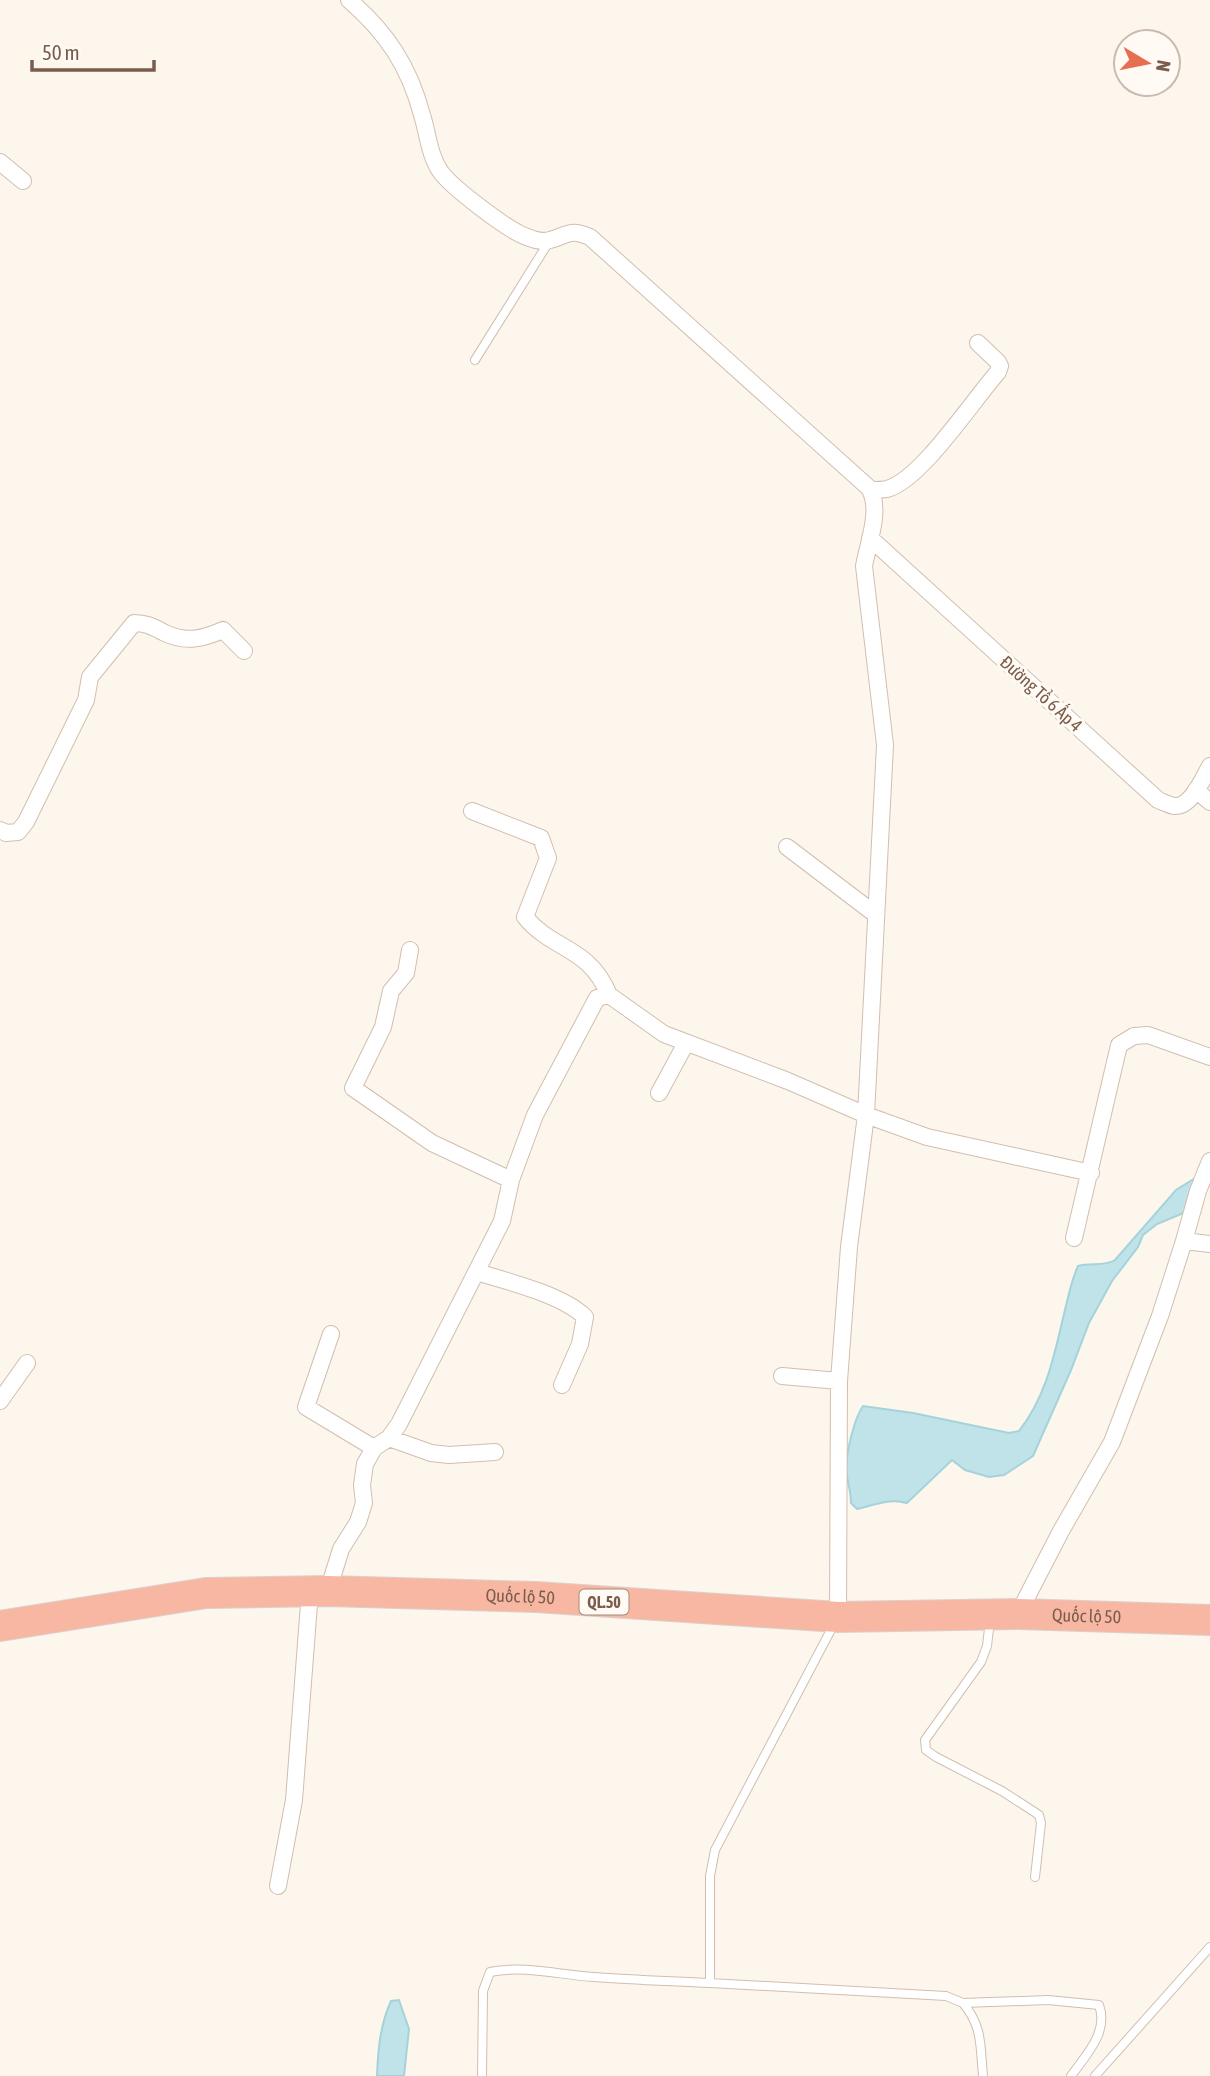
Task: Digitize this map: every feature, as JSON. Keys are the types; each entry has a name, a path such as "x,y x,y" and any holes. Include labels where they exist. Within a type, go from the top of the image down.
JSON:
{"highway":[{"name":"Quốc lộ 50","path":"0,1626 206,1594 319,1591 536,1597 838,1617 1004,1614 1210,1620"}],"street":[{"path":"349,0 372,20 393,44 422,114 430,149 441,172 462,192 517,233 536,240 550,240 565,233 580,232 590,237 874,495 864,566 884,745 866,1115 849,1247 839,1381 838,1617"},
{"path":"0,162 23,181"},
{"path":"871,490 887,489 915,471 998,372 998,362 978,343"},
{"name":"Đường Tổ 6 Ấp 4","path":"870,538 1158,800 1175,806 1183,804 1196,790"},
{"path":"0,830 6,833 18,832 26,822 86,700 90,677 134,623 147,623 167,634 190,640 223,630 244,651"},
{"path":"1210,766 1196,790 1210,802"},
{"path":"472,811 541,838 548,858 525,917 536,930 570,948 589,963 601,977 608,995 664,1034 788,1081 866,1115 927,1136 1091,1173"},
{"path":"788,847 875,914"},
{"path":"410,950 406,973 391,991 383,1027 353,1088 432,1143 511,1180"},
{"path":"278,1886 293,1800 319,1591 358,1522 364,1503 362,1485 365,1464 374,1448 389,1438 399,1424 502,1221 511,1180 535,1115 597,998 608,995"},
{"path":"1074,1238 1119,1045 1134,1036 1148,1035 1210,1057"},
{"path":"659,1093 686,1043"},
{"path":"1004,1614 1061,1531 1112,1442 1160,1316 1198,1191 1210,1161"},
{"path":"1184,1241 1210,1244"},
{"path":"477,1272 527,1288 578,1309 585,1317 580,1344 562,1385"},
{"path":"331,1334 306,1407 374,1448"},
{"path":"0,1401 6,1380 27,1363"},
{"path":"782,1376 839,1381"},
{"path":"389,1438 431,1453 449,1455 495,1452"}],"lane":[{"path":"475,360 550,240"},
{"path":"1004,1614 981,1662 925,1740 925,1746 926,1750 936,1757 1002,1791 1039,1815 1041,1823 1035,1877"},
{"path":"710,1983 710,1876 715,1850 838,1617"},
{"path":"1094,2076 1210,1947"},
{"path":"482,2076 483,1991 490,1972 506,1969 552,1971 593,1977 946,1996 962,2003 974,2016 979,2033 983,2076"},
{"path":"962,2003 1048,2000 1099,2005 1103,2016 1102,2026 1093,2046 1071,2076"}],"water":[{"path":"1205,1172 1210,1172 1210,1185 1196,1191 1186,1212 1157,1224 1143,1235 1138,1247 1112,1281 1089,1323 1033,1456 1004,1475 989,1477 965,1470 952,1460 907,1503 888,1502 857,1509 851,1503 846,1463 854,1427 863,1406 913,1413 1009,1433 1019,1431 1036,1404 1048,1376 1078,1266 1115,1260 1176,1190"},
{"path":"399,2000 409,2029 404,2076 377,2076 384,2019 391,2001"}]}
